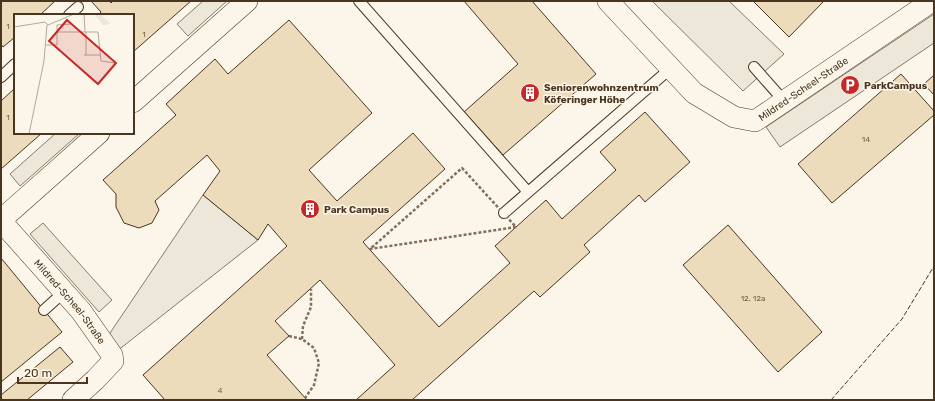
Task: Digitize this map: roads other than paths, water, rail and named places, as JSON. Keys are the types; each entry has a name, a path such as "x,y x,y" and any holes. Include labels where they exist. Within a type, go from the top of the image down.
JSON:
{"street":[{"path":"134,101 247,1"},
{"name":"Mildred-Scheel-Straße","path":"608,1 694,93 734,117 755,121 932,1"},
{"name":"Mildred-Scheel-Straße","path":"73,400 114,361 112,356 81,311 1,220 98,134"}],"lane":[{"path":"359,1 528,192"},
{"path":"70,14 78,7"},
{"path":"1,77 14,65"},
{"path":"754,67 784,101"},
{"path":"504,213 671,68"},
{"path":"44,310 64,292"}],"place":[{"name":"ParkCampus","path":"850,85"},
{"name":"Seniorenwohnzentrum Köferinger Höhe","path":"530,93"},
{"name":"Park Campus","path":"310,209"}]}
